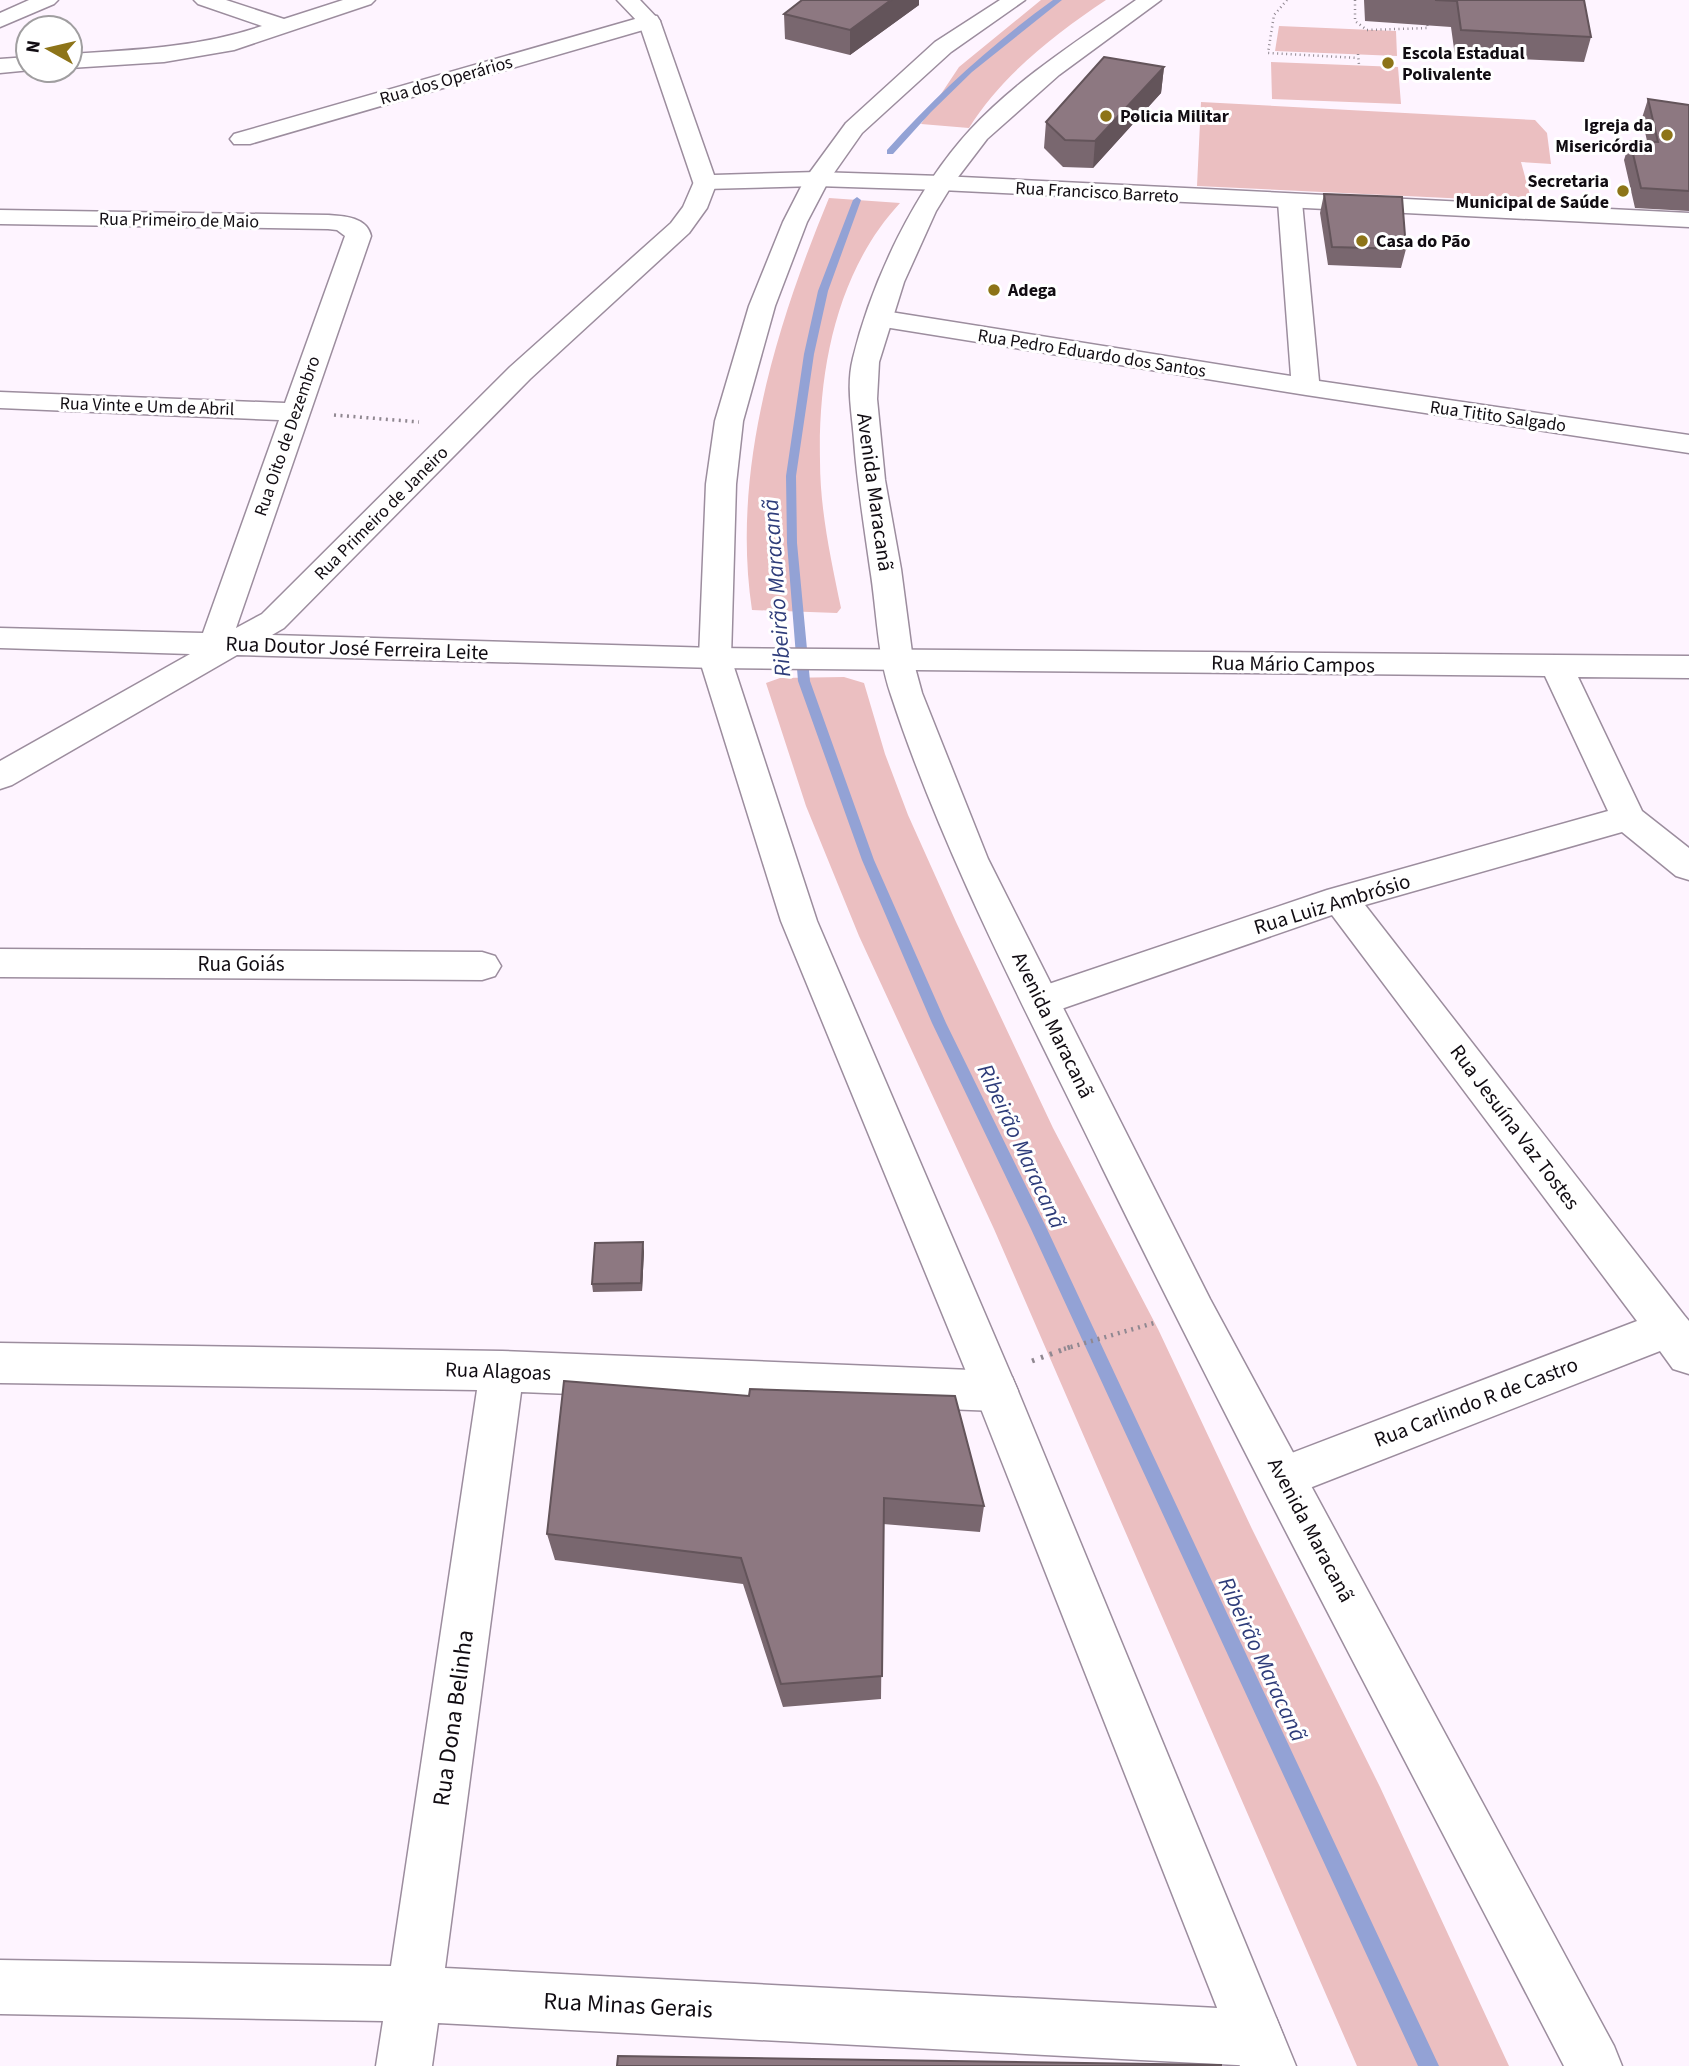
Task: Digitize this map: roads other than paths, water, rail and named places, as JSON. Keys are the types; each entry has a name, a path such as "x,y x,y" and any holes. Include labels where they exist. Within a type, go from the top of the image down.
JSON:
{"street":[{"path":"0,21 47,0"},
{"path":"205,0 285,27"},
{"path":"84,60 196,50 234,43 364,0"},
{"path":"628,0 649,21 705,182"},
{"path":"1014,0 943,47 897,86 854,128 817,179 795,222 762,306 729,421 721,484 731,658 799,921 996,1391 1262,2052"},
{"name":"Avenida Maracanã","path":"1150,0 1051,70 979,134 941,183 924,211 891,282 865,362 863,399 870,480 886,569 897,660 906,693 970,859 1189,1299 1594,2066"},
{"name":"Rua dos Operários","path":"242,139 649,21"},
{"name":"Rua Francisco Barreto","path":"705,182 817,179 941,183 1689,220"},
{"name":"Rua Primeiro de Janeiro","path":"0,777 224,644 273,621 520,373 680,228 695,208 705,182"},
{"path":"1290,202 1307,387"},
{"name":"Rua Primeiro de Maio","path":"0,217 328,222 342,223 357,230"},
{"name":"Rua Oito de Dezembro","path":"224,644 222,621 358,236 357,230"},
{"name":"Rua Pedro Eduardo dos Santos","path":"878,318 1307,387"},
{"name":"Rua Titito Salgado","path":"1307,387 1689,444"},
{"name":"Rua Vinte e Um de Abril","path":"0,400 295,412"},
{"name":"Rua Doutor José Ferreira Leite","path":"0,638 848,660"},
{"name":"Rua Mário Campos","path":"848,660 1689,667"},
{"path":"1557,667 1628,818 1689,867"},
{"name":"Rua Luiz Ambrósio","path":"1041,1001 1340,899 1628,818"},
{"name":"Rua Jesuína Vaz Tostes","path":"1340,899 1679,1341"},
{"name":"Rua Goiás","path":"0,963 482,966"},
{"name":"Rua Carlindo R de Castro","path":"1284,1477 1679,1341"},
{"name":"Rua Alagoas","path":"0,1363 502,1371 996,1391"},
{"name":"Rua Dona Belinha","path":"404,2066 502,1371"},
{"name":"Rua Minas Gerais","path":"0,1987 413,1994 1262,2052"}],"waterway":[{"name":"Ribeirão Maracanã","path":"890,152 928,110 969,71 1012,34 1058,0"},
{"name":"Ribeirão Maracanã","path":"857,200 823,291 809,354 791,476 792,543 804,681 868,860 939,1023 1039,1229 1429,2066"}],"place":[{"name":"Escola Estadual Polivalente","path":"1388,63"},
{"name":"Policia Militar","path":"1106,116"},
{"name":"Igreja da Misericórdia","path":"1667,135"},
{"name":"Secretaria Municipal de Saúde","path":"1623,191"},
{"name":"Casa do Pão","path":"1362,241"},
{"name":"Adega","path":"994,290"}]}
